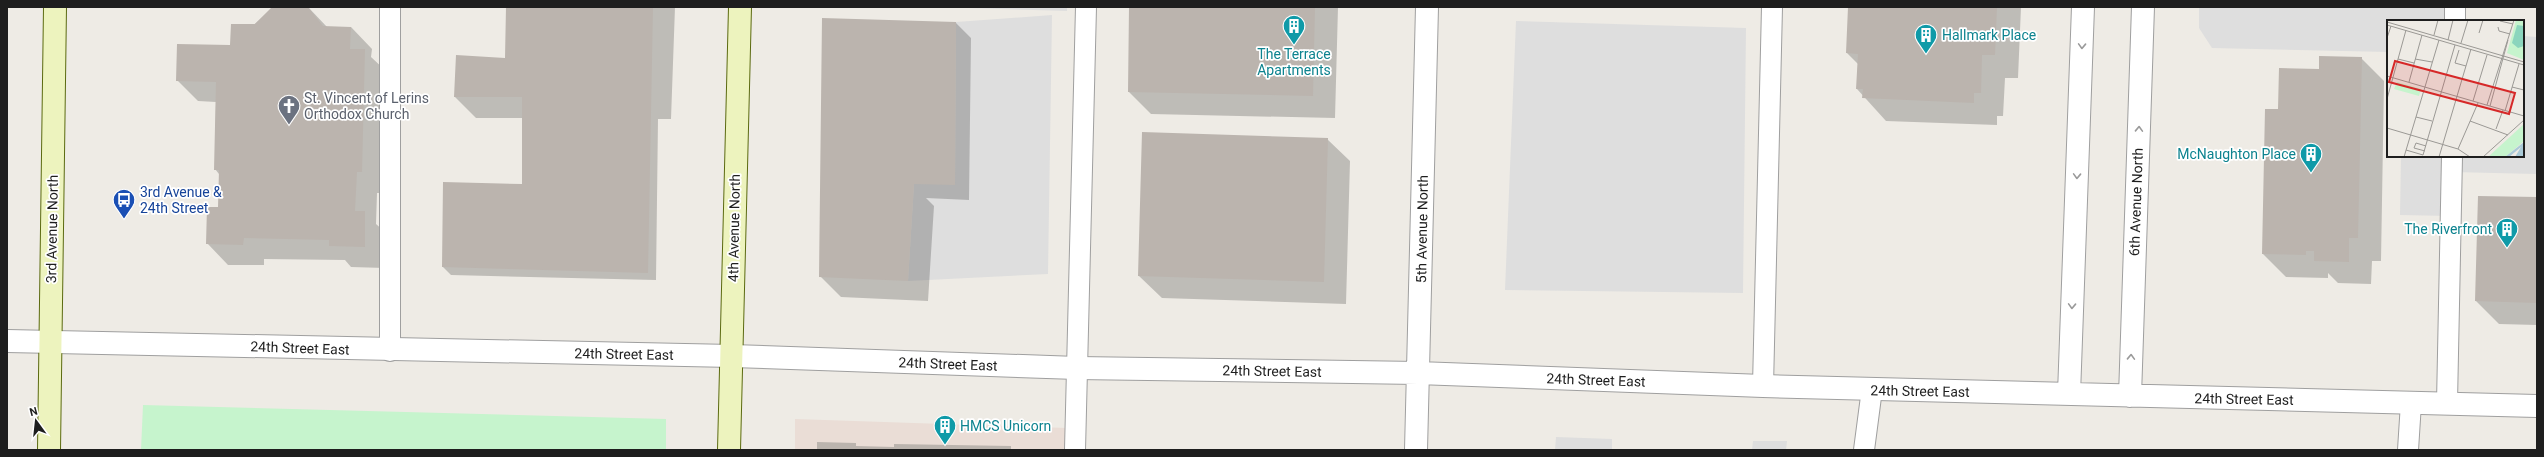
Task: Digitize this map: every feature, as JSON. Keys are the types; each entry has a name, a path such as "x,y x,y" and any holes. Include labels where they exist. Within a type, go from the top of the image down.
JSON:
{"main road":[{"name":"3rd Avenue North","path":"49,450 55,7"},
{"name":"4th Avenue North","path":"729,450 740,7"}],"street":[{"name":"5th Avenue North","path":"1416,450 1427,7"},
{"path":"2069,394 2083,7"},
{"name":"6th Avenue North","path":"2130,396 2143,7"},
{"name":"24th Street East","path":"7,341 50,343 150,343 390,351 732,356 1077,368 1418,373 1763,386 2537,406"}],"lane":[{"path":"390,7 390,351"},
{"path":"1075,450 1086,7"},
{"path":"1763,386 1772,7"},
{"path":"2455,20 2456,7"},
{"path":"2447,403 2452,157"},
{"path":"1864,450 1872,389"},
{"path":"2408,450 2411,403"}],"shaded area":[{"path":"935,7 1067,7 1067,11"},
{"path":"2199,7 2455,7 2455,20 2387,20 2387,52 2212,48 2199,28"},
{"path":"1052,15 1048,274 908,281 914,184 955,182 956,22"},
{"path":"1516,21 1746,28 1743,293 1505,290"},
{"path":"2524,36 2537,37 2537,174 2452,172 2451,216 2400,215 2401,157 2524,157"},
{"name":"HMCS Unicorn","path":"795,419 1067,428 1066,450 795,450"},
{"path":"1556,437 1612,439 1612,450 1555,450"},
{"path":"1753,441 1787,441 1786,450 1752,450"}],"green space":[{"path":"143,405 666,419 666,450 141,450"}],"building":[{"name":"St. Vincent of Lerins Orthodox Church","path":"272,7 308,7 323,26 351,27 350,49 365,49 362,172 357,172 355,211 365,211 365,247 329,246 329,240 244,238 243,245 206,244 207,207 218,207 219,170 214,170 216,82 176,81 177,44 230,45 231,24 255,24"},
{"path":"506,7 653,7 648,273 442,267 443,182 522,184 522,97 454,97 456,55 505,58"},
{"path":"1129,7 1315,7 1313,96 1128,92"},
{"name":"Hallmark Place","path":"1848,7 1997,7 1995,55 1982,55 1981,93 1974,93 1974,103 1862,98 1863,89 1856,89 1858,54 1846,53"},
{"path":"822,18 956,22 955,185 914,184 908,281 819,277"},
{"name":"McNaughton Place","path":"2319,56 2362,57 2358,238 2349,238 2349,262 2314,261 2314,251 2306,251 2306,255 2262,254 2265,109 2278,109 2279,68 2319,69"},
{"path":"1142,132 1328,138 1324,282 1138,276"},
{"name":"The Riverfront","path":"2478,196 2537,197 2537,303 2475,301"},
{"name":"HMCS Unicorn","path":"817,442 856,443 856,446 894,447 894,444 1011,446 1011,450 817,450"}],"place":[{"name":"The Terrace Apartments","path":"1294,46"},
{"name":"Hallmark Place","path":"1926,54"},
{"name":"St. Vincent of Lerins Orthodox Church","path":"289,126"},
{"name":"McNaughton Place","path":"2311,174"},
{"name":"3rd Avenue & 24th Street","path":"124,220"},
{"name":"The Riverfront","path":"2507,248"},
{"name":"HMCS Unicorn","path":"945,446"}]}
